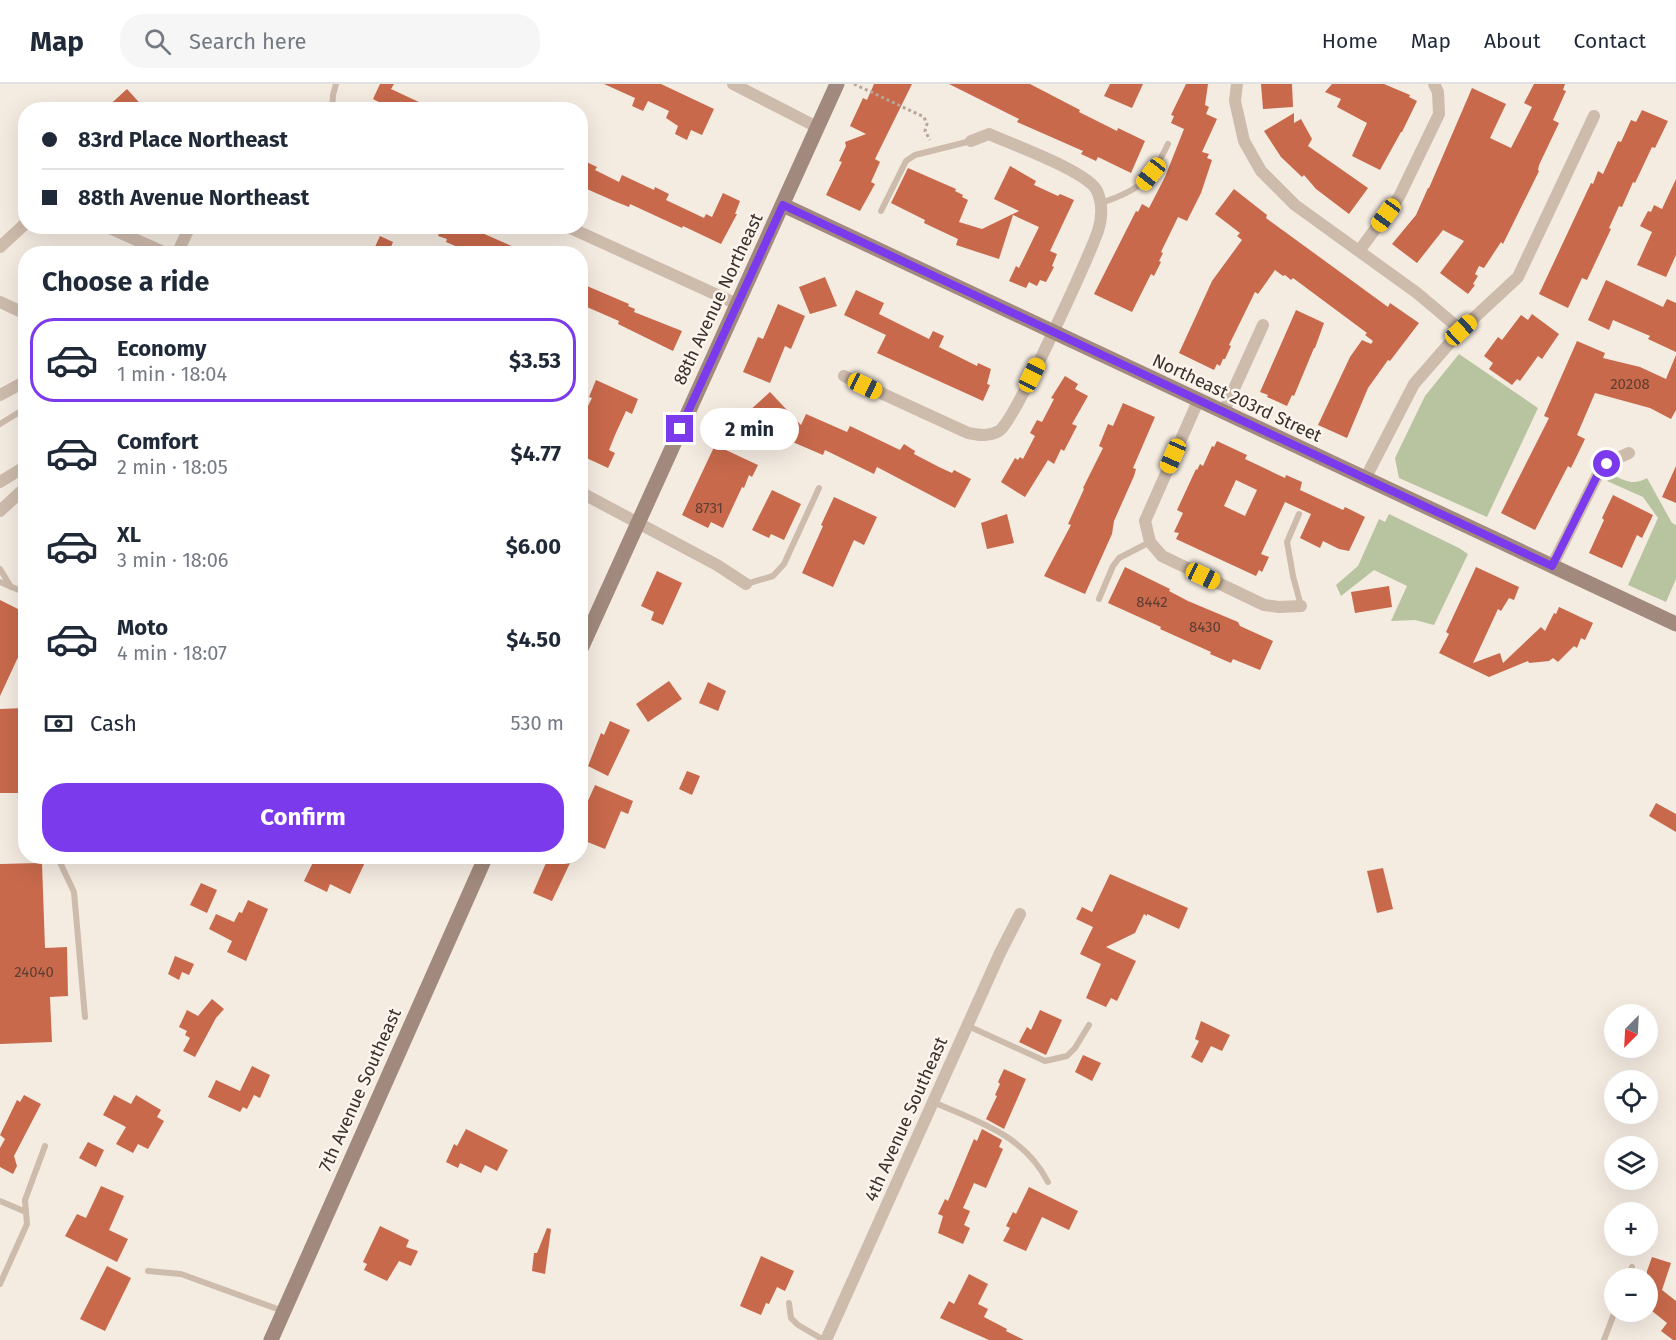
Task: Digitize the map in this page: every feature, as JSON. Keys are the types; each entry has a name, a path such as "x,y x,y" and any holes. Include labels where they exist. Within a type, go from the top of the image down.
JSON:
{"street":[{"path":"733,84 818,127"},
{"name":"88th Avenue Northeast","path":"588,635 837,84"},
{"path":"1237,84 1235,101 1244,141 1261,171 1295,205 1417,293 1461,330"},
{"path":"1359,251 1399,197 1439,114 1438,92 1434,84"},
{"path":"1365,479 1414,384 1461,330 1518,278 1594,116"},
{"path":"844,376 968,433 984,436 1000,430 1012,416 1098,230 1102,209 1097,189 1078,174 989,134 971,141"},
{"name":"Northeast 203rd Street","path":"783,205 1676,624"},
{"path":"0,247 18,230"},
{"path":"123,234 150,246"},
{"path":"584,234 737,304"},
{"path":"0,302 18,310"},
{"path":"1223,413 1263,325"},
{"path":"0,395 18,386"},
{"path":"1198,401 1148,512 1145,521 1150,542 1162,556 1264,605 1301,606"},
{"path":"1552,566 1599,472 1607,464 1629,453"},
{"path":"0,482 18,471"},
{"path":"0,511 18,494"},
{"path":"588,496 717,565 746,584"},
{"name":"7th Avenue Southeast","path":"271,1340 482,864"},
{"name":"4th Avenue Southeast","path":"825,1340 1020,914"}],"lane":[{"path":"333,102 336,84"},
{"path":"881,211 906,161 915,155 971,141"},
{"path":"1100,203 1126,195 1143,184 1159,163 1168,144"},
{"path":"0,424 18,413"},
{"path":"746,584 773,576 784,564 819,488"},
{"path":"1299,514 1287,542 1301,606"},
{"path":"1099,599 1113,566 1119,558 1150,542"},
{"path":"0,569 12,587"},
{"path":"0,582 18,590"},
{"path":"61,864 74,892 85,1017"},
{"path":"967,1026 1045,1061 1067,1056 1089,1025"},
{"path":"933,1102 1000,1131 1014,1140 1048,1182"},
{"path":"0,1284 27,1224 25,1200 45,1146"},
{"path":"0,1201 26,1212"},
{"path":"148,1271 181,1274 284,1312"},
{"path":"789,1303 791,1318 798,1325 825,1340"},
{"path":"1604,1340 1611,1322"}],"path":[{"path":"854,84 924,117 927,124 925,131 929,140 939,140"}],"green space":[{"path":"1459,354 1538,408 1487,517 1399,478 1395,458 1425,396"},
{"path":"1615,476 1631,482 1647,478 1672,523 1676,525 1676,579 1666,602 1628,585 1658,518 1643,497 1607,481"},
{"path":"1389,514 1468,554 1434,625 1415,620 1391,621 1407,586 1374,570 1341,596 1336,585 1358,566 1379,519 1385,522"}],"building":[{"path":"380,84 394,84 391,89 419,102 379,102 373,99"},
{"path":"604,84 661,84 714,109 702,135 691,130 687,140 675,134 678,126 666,118 669,111 648,101 643,111 632,106 635,98"},
{"path":"874,84 912,84 875,159 880,162 871,182 875,184 860,211 826,195 842,162 839,161 846,146 845,142 866,134 850,126 863,98 867,100"},
{"path":"949,84 1030,84 1117,131 1118,128 1145,141 1131,173 1098,157 1096,161 1081,154 1083,151 1017,122 1019,119"},
{"path":"1110,84 1143,84 1132,108 1104,96"},
{"path":"1186,84 1208,84 1205,105 1209,107 1206,114 1217,119 1202,152 1209,154 1207,158 1212,160 1201,193 1187,221 1178,217 1161,252 1163,253 1159,261 1161,262 1154,276 1151,274 1132,312 1094,294 1136,211 1138,212 1142,204 1149,208 1165,177 1184,129 1171,123 1174,116 1171,115"},
{"path":"1261,84 1292,84 1293,107 1263,109"},
{"path":"1332,84 1384,84 1410,95 1409,97 1417,101 1380,170 1352,156 1367,123 1337,107 1341,99 1325,92"},
{"path":"1534,84 1565,84 1563,90 1566,91 1553,120 1559,123 1539,165 1539,171 1503,244 1501,242 1484,268 1479,266 1475,274 1478,276 1473,284 1475,285 1468,294 1440,273 1464,241 1443,230 1417,263 1392,244 1416,215 1472,88 1506,104 1490,138 1511,148 1532,107 1524,103"},
{"path":"127,89 139,102 113,102"},
{"path":"1642,110 1668,121 1655,148 1652,147 1635,183 1633,182 1622,207 1619,206 1587,280 1582,278 1568,308 1539,294 1591,183 1593,184 1598,171 1603,174 1618,141 1621,142 1631,120 1636,122"},
{"path":"1294,113 1294,123 1301,119 1312,139 1308,146 1368,188 1349,214 1316,189 1304,175 1302,177 1281,157 1264,131"},
{"path":"588,163 597,167 595,170 619,182 622,175 654,190 655,187 669,194 666,200 704,218 706,214 712,217 723,193 740,201 735,214 737,214 721,244 630,204 629,207 588,189"},
{"path":"1010,166 1036,181 1034,185 1058,196 1060,194 1074,200 1050,251 1057,254 1052,266 1054,267 1046,282 1040,280 1037,286 1029,282 1026,288 1009,281 1016,266 1019,268 1039,227 1013,215 999,259 956,245 958,239 924,223 925,220 891,203 908,168 956,189 955,191 968,200 959,222 982,229 1019,211 994,199"},
{"path":"1676,179 1676,255 1666,277 1637,265 1652,232 1640,226 1654,205 1662,209"},
{"path":"1234,189 1267,215 1266,218 1388,307 1390,303 1419,323 1368,388 1347,438 1318,425 1350,357 1362,340 1371,344 1373,341 1365,335 1367,333 1293,278 1291,280 1275,270 1258,294 1255,292 1229,345 1231,346 1225,359 1220,366 1217,364 1214,370 1179,353 1212,281 1242,240 1237,236 1240,233 1215,214"},
{"path":"439,234 484,234 512,246 455,246 446,242 447,239 438,236"},
{"path":"380,236 393,242 391,246 375,246"},
{"path":"825,277 837,306 810,314 799,287"},
{"path":"1606,280 1663,307 1667,299 1676,303 1676,352 1648,339 1650,336 1613,320 1609,330 1588,320"},
{"path":"588,286 629,304 628,306 635,309 634,312 682,331 673,351 618,324 619,321 588,307"},
{"path":"856,290 884,303 879,314 929,339 933,331 944,336 939,347 977,366 978,363 991,369 987,384 990,385 983,401 877,353 886,335 844,315"},
{"path":"778,304 805,316 791,349 785,346 770,383 743,372 758,337 763,339"},
{"path":"1296,310 1324,323 1294,396 1292,395 1287,406 1260,392"},
{"path":"1532,314 1559,334 1542,359 1538,356 1520,381 1517,379 1512,385 1489,369 1493,363 1484,356 1498,337 1502,340 1521,315 1528,320"},
{"path":"1577,341 1605,353 1603,358 1640,367 1666,379 1676,355 1676,410 1671,419 1650,408 1595,393 1577,435 1585,439 1571,468 1568,466 1535,530 1501,513 1549,418 1544,416"},
{"path":"1065,376 1078,384 1075,389 1088,396 1072,424 1077,426 1064,451 1061,449 1054,464 1048,460 1025,497 1001,482 1015,458 1023,459 1035,436 1030,433 1037,420 1042,422 1054,399 1051,398"},
{"path":"596,380 638,399 632,414 626,411 615,435 609,450 615,453 608,468 588,459 588,406 592,398 589,397"},
{"path":"770,392 801,425 806,414 847,432 850,426 900,450 904,444 915,451 914,454 952,473 954,470 971,479 955,508 877,467 874,474 825,450 823,455 781,437 777,442 748,412"},
{"path":"1123,403 1155,417 1133,468 1136,469 1134,476 1114,521 1112,534 1085,594 1044,576 1071,525 1068,524 1103,448 1099,446 1108,424 1113,426"},
{"path":"1217,441 1247,455 1245,459 1285,478 1286,475 1302,482 1300,490 1343,510 1345,507 1365,517 1349,551 1323,541 1320,548 1300,538 1311,514 1285,502 1261,554 1269,557 1262,572 1259,570 1256,576 1176,539 1179,533 1174,532 1183,513 1177,510 1196,469 1200,464 1203,466 1212,446 1214,447","holes":["1236,480 1257,490 1245,516 1224,506"]},
{"path":"715,445 758,465 752,477 749,475 744,488 742,487 723,528 711,522 708,528 682,515"},
{"path":"1676,466 1676,503 1662,497"},
{"path":"772,490 801,504 784,540 771,534 769,538 752,530"},
{"path":"1613,495 1653,515 1642,538 1637,535 1622,568 1589,553"},
{"path":"834,497 877,517 864,545 854,540 833,587 802,573"},
{"path":"1007,514 1014,543 987,549 981,523"},
{"path":"1125,567 1170,589 1169,591 1188,601 1238,622 1240,626 1273,641 1260,670 1233,659 1231,663 1210,654 1211,652 1108,603"},
{"path":"1476,567 1519,587 1514,600 1509,598 1501,611 1498,609 1473,663 1500,653 1503,663 1541,627 1545,631 1559,607 1593,623 1585,640 1581,638 1577,648 1574,646 1558,662 1553,658 1549,661 1529,663 1528,661 1489,677 1439,653 1449,634 1446,632"},
{"path":"657,571 682,583 663,625 651,620 654,612 641,606"},
{"path":"1389,586 1392,607 1355,613 1351,592"},
{"path":"0,600 18,609 18,657 0,696"},
{"path":"669,681 682,699 648,722 636,704"},
{"path":"708,682 726,691 718,711 699,703"},
{"path":"18,708 18,793 0,793 0,709"},
{"path":"610,721 630,730 608,776 588,766 601,733 604,735"},
{"path":"687,771 700,776 692,795 679,789"},
{"path":"595,785 633,801 628,814 621,811 605,849 588,842 588,801"},
{"path":"1656,803 1676,814 1676,832 1649,816"},
{"path":"0,864 42,864 45,948 67,947 68,996 50,997 52,1042 0,1044"},
{"path":"312,864 364,864 350,894 330,884 327,892 304,881"},
{"path":"546,864 570,864 552,901 533,893"},
{"path":"1383,868 1393,909 1377,913 1367,871"},
{"path":"1110,874 1188,908 1179,929 1144,914 1135,933 1106,947 1136,961 1117,1001 1111,998 1106,1007 1086,998 1101,964 1080,954 1093,927 1076,919 1082,907 1092,912"},
{"path":"201,883 217,890 207,913 190,905"},
{"path":"248,900 268,909 246,961 227,952 232,941 209,929 216,914 234,922 239,912 242,913"},
{"path":"175,956 194,964 189,975 182,972 179,980 168,974"},
{"path":"212,999 224,1009 216,1018 195,1057 183,1051 190,1038 185,1035 187,1031 179,1027 187,1010 198,1016"},
{"path":"1040,1010 1062,1020 1046,1055 1019,1042 1027,1027 1031,1030"},
{"path":"1201,1021 1230,1035 1222,1051 1211,1046 1202,1063 1191,1057 1199,1041 1195,1039"},
{"path":"1083,1055 1101,1063 1092,1081 1075,1072"},
{"path":"252,1066 270,1075 260,1098 254,1095 247,1109 243,1107 240,1112 208,1097 216,1080 240,1091"},
{"path":"1004,1069 1026,1079 1004,1129 986,1119 997,1096 995,1095 1000,1084 998,1082"},
{"path":"24,1095 41,1104 14,1156 17,1166 13,1174 0,1167 0,1148 5,1139 0,1135 17,1100 20,1102"},
{"path":"114,1095 131,1104 136,1095 161,1110 157,1117 164,1121 148,1149 138,1144 133,1153 116,1144 126,1127 103,1115"},
{"path":"466,1129 508,1150 497,1171 485,1165 481,1173 460,1163 458,1168 446,1162 454,1144 457,1146"},
{"path":"982,1129 1002,1140 999,1147 1003,1149 986,1188 974,1183 963,1208 970,1211 964,1225 970,1228 963,1244 938,1233 943,1216 938,1214 945,1199 948,1201 974,1139 977,1141"},
{"path":"88,1142 104,1150 96,1167 79,1158"},
{"path":"101,1186 124,1196 109,1230 128,1239 117,1262 65,1236 77,1214 86,1218"},
{"path":"1029,1187 1078,1211 1069,1230 1042,1217 1026,1251 1003,1241 1010,1228 1006,1226 1013,1212 1016,1214"},
{"path":"380,1226 409,1240 406,1247 418,1251 411,1266 399,1261 387,1281 364,1270 367,1264 363,1262"},
{"path":"547,1228 551,1229 545,1274 532,1271 534,1253 537,1253"},
{"path":"761,1256 794,1271 785,1291 777,1287 761,1315 740,1306"},
{"path":"1652,1257 1671,1263 1662,1290 1676,1301 1676,1340 1661,1331 1667,1323 1658,1316 1658,1268 1648,1268"},
{"path":"107,1266 131,1278 105,1331 80,1319"},
{"path":"969,1274 988,1284 978,1304 988,1309 984,1317 1024,1340 989,1340 940,1318 949,1301 954,1304"}],"route":[{"path":"680,429 783,205 1552,566 1599,472 1607,464"}]}
